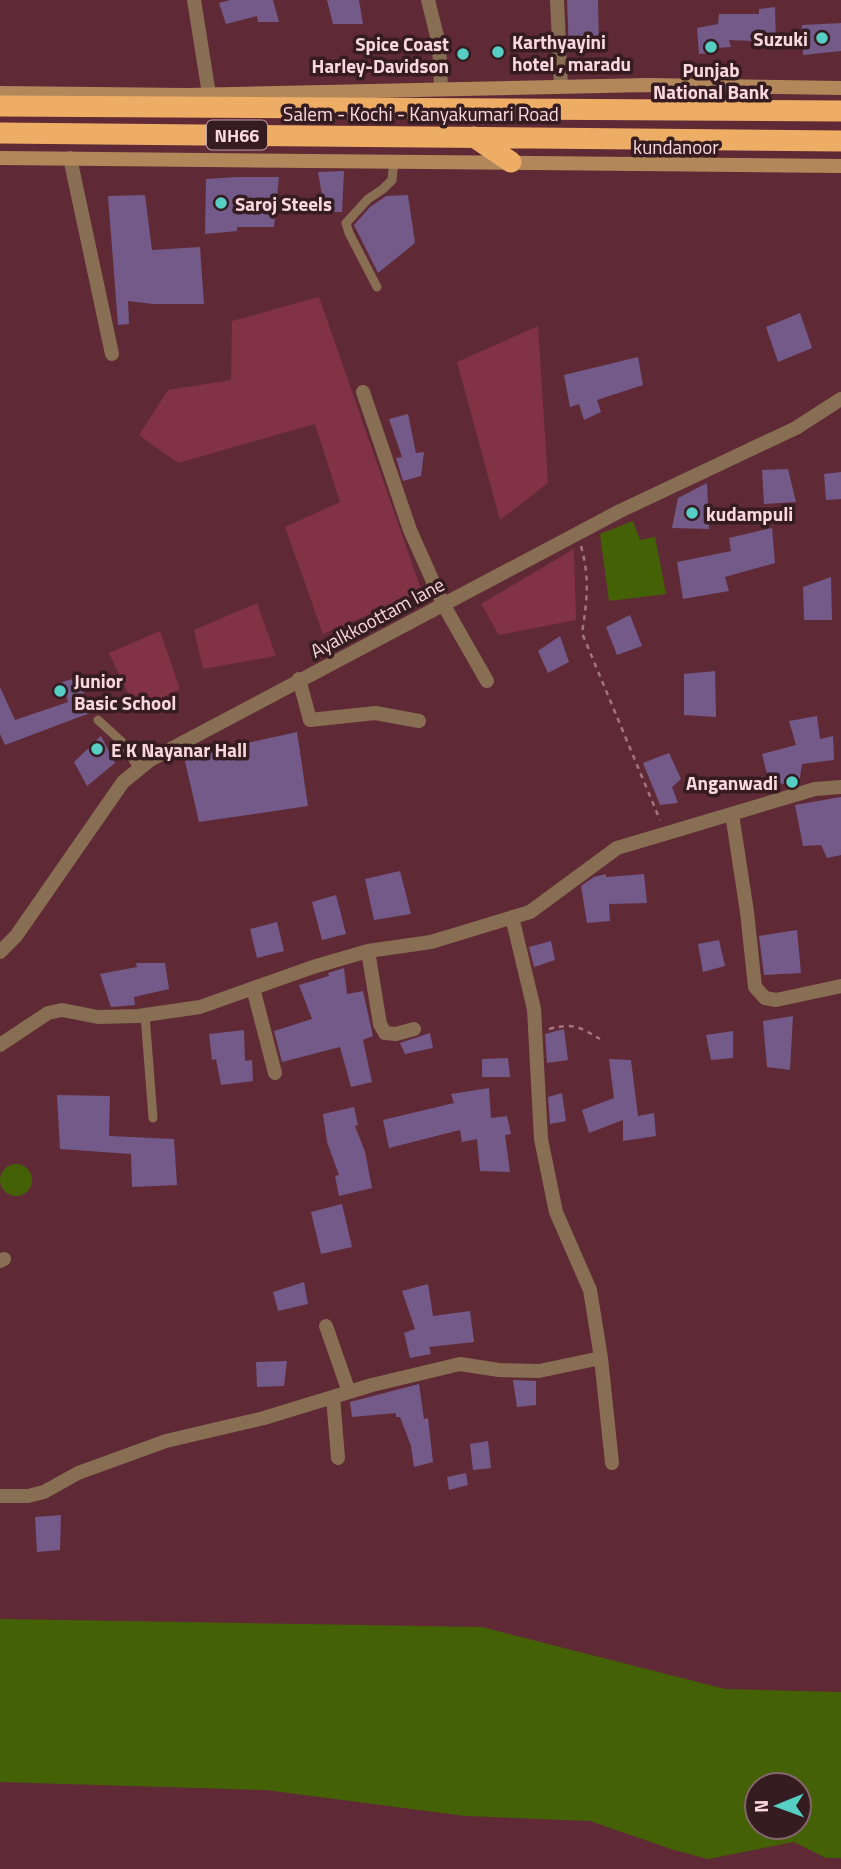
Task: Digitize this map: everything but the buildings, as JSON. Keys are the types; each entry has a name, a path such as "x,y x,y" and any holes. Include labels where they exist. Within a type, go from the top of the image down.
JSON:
{"highway":[{"name":"Salem - Kochi - Kanyakumari Road","path":"0,106 841,111"},
{"name":"Salem - Kochi - Kanyakumari Road","path":"0,133 841,141"},
{"path":"474,137 511,162"}],"street":[{"path":"194,0 209,94"},
{"path":"428,0 439,44 441,88"},
{"path":"557,0 561,86"},
{"path":"0,93 209,94 561,86 841,88"},
{"name":"kundanoor","path":"0,158 841,166"},
{"path":"70,158 112,354"},
{"path":"363,393 410,530 443,604 487,681"},
{"name":"Ayalkkoottam lane","path":"0,952 16,936 123,782 150,760 620,511 796,428 841,398"},
{"path":"299,679 310,720 375,713 419,721"},
{"path":"0,1045 48,1013 62,1010 98,1017 145,1015 200,1007 368,951 431,942 530,912 617,848 816,789 841,787"},
{"path":"732,814 755,987 765,998 776,1000 841,986"},
{"path":"512,917 534,1009 541,1139 556,1212 590,1290 601,1358 612,1462"},
{"path":"368,951 380,1024 385,1033 397,1034 414,1028"},
{"path":"253,988 275,1073"},
{"path":"326,1326 349,1392"},
{"path":"0,1496 28,1496 44,1492 78,1473 166,1441 264,1418 349,1392 460,1364 499,1370 539,1371 601,1358"},
{"path":"333,1397 338,1458"}],"lane":[{"path":"377,287 346,223 368,199 383,190 392,180 394,160"},
{"path":"98,720 121,741 139,769"},
{"path":"145,1015 153,1118"}],"path":[{"path":"578,533 588,571 582,633 666,833"},
{"path":"535,1032 570,1024 600,1039"}],"shaded area":[{"path":"319,297 422,592 323,634 285,527 340,502 315,424 178,463 139,435 168,390 231,380 232,321"},
{"path":"538,326 548,483 500,520 457,362"},
{"path":"633,521 640,540 655,537 666,594 609,601 600,534"},
{"path":"574,549 576,620 499,635 481,604"},
{"path":"257,603 276,656 203,669 194,630"},
{"path":"160,631 180,689 136,710 109,653"},
{"path":"16,1164 27,1169 32,1180 27,1191 16,1196 5,1191 0,1180 5,1169"},
{"path":"0,1619 482,1627 725,1689 841,1692 841,1858 826,1858 794,1842 708,1859 590,1821 465,1816 266,1790 0,1782"}],"place":[{"name":"Suzuki","path":"822,38"},
{"name":"Punjab National Bank","path":"711,47"},
{"name":"Karthyayini hotel , maradu","path":"498,52"},
{"name":"Spice Coast Harley-Davidson","path":"463,54"},
{"name":"Saroj Steels","path":"221,203"},
{"name":"kudampuli","path":"692,513"},
{"name":"Junior Basic School","path":"60,691"},
{"name":"E K Nayanar Hall","path":"97,749"},
{"name":"Anganwadi","path":"792,782"}]}
